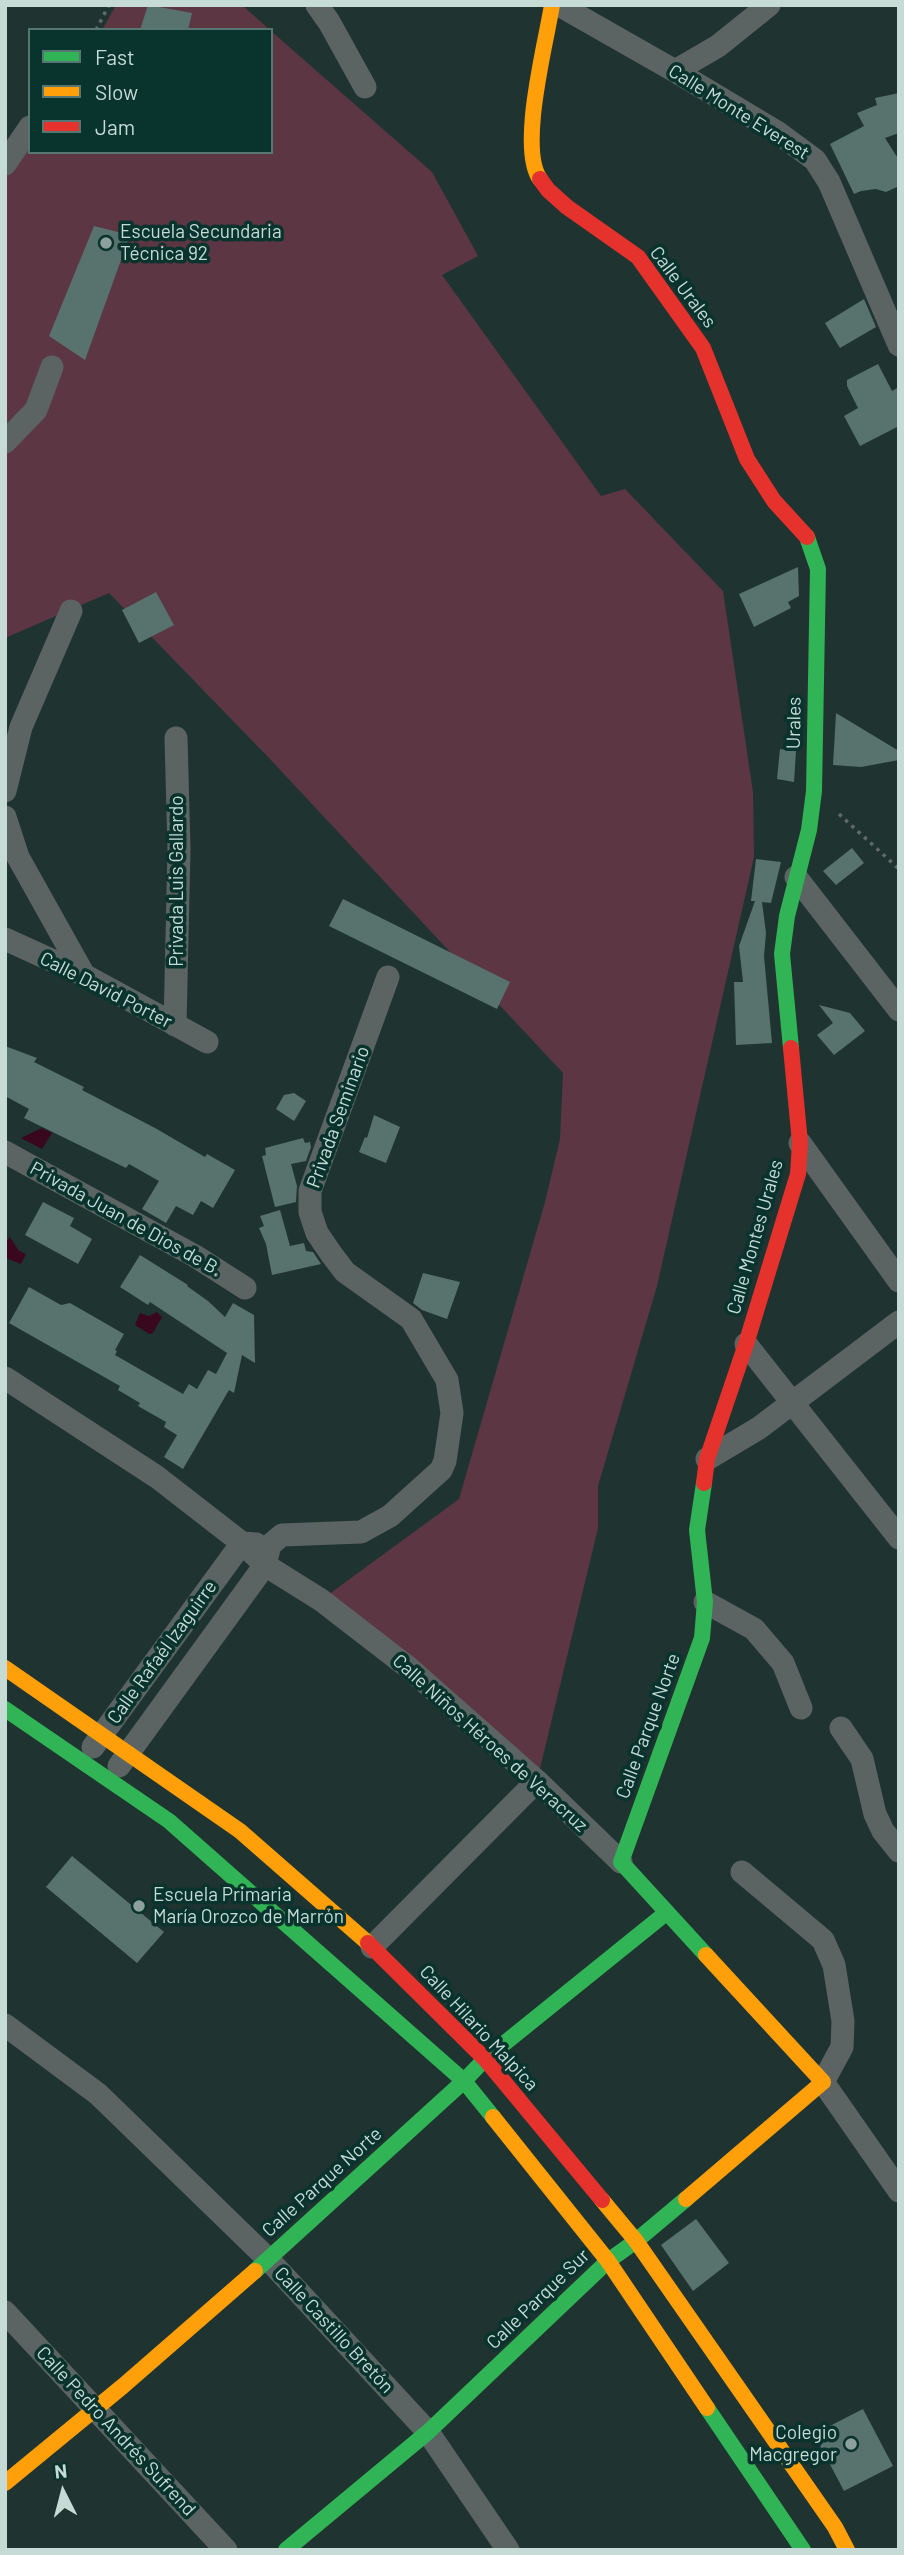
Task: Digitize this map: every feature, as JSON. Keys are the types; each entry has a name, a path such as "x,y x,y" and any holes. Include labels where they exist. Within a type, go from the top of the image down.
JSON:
{"street":[{"path":"317,5 330,22 365,87"},
{"name":"Calle Urales","path":"552,5 531,129 531,157 535,172 548,190 567,206 638,257 674,306 703,348 747,459 774,501 807,536 818,569"},
{"name":"Calle Monte Everest","path":"559,5 777,132 815,160 829,182 899,345"},
{"path":"676,71 718,46 769,5"},
{"path":"5,164 28,130"},
{"path":"5,442 36,410 52,367"},
{"name":"Urales","path":"796,877 809,830 814,791 818,569"},
{"path":"5,791 21,727 71,611"},
{"name":"Privada Luis Gallardo","path":"175,1025 179,849 176,738"},
{"path":"5,817 18,857 83,975"},
{"path":"796,877 899,1010"},
{"name":"Calle Montes Urales","path":"705,1602 697,1530 707,1459 746,1344 798,1174 800,1143 782,954 796,877"},
{"name":"Calle David Porter","path":"5,939 83,975 207,1042"},
{"name":"Privada Seminario","path":"242,1543 268,1555 282,1535 361,1532 390,1516 440,1470 445,1461 452,1413 447,1380 411,1319 345,1272 317,1233 310,1212 310,1191 388,978"},
{"path":"800,1143 899,1281"},
{"name":"Privada Juan de Dios de B.","path":"5,1152 195,1256 245,1287"},
{"path":"707,1459 759,1428 899,1322"},
{"path":"746,1344 899,1538"},
{"path":"5,1378 157,1477 242,1543"},
{"name":"Calle Rafaél Izaguirre","path":"84,1762 242,1543"},
{"name":"Calle Rafaél Izaguirre","path":"110,1780 268,1555"},
{"name":"Calle Niños Héroes de Veracruz","path":"268,1555 321,1601 409,1668 537,1781 621,1861 823,2082 899,2191"},
{"path":"705,1602 754,1629 783,1663 801,1708"},
{"name":"Calle Parque Norte","path":"621,1861 702,1638 705,1602"},
{"name":"Calle Hilario Malpica","path":"5,1668 240,1830 372,1947 485,2059 636,2241 835,2527 847,2550"},
{"path":"5,1709 169,1821 464,2081 608,2261 803,2550"},
{"path":"841,1728 862,1759 883,1831 899,1851"},
{"path":"372,1947 537,1781"},
{"path":"742,1872 823,1940 834,1965 843,2021 842,2047 823,2082"},
{"name":"Calle Parque Norte","path":"5,2483 98,2410 268,2259 485,2059 666,1913"},
{"name":"Calle Castillo Bretón","path":"5,2025 98,2094 268,2259 428,2432 508,2550"},
{"name":"Calle Parque Sur","path":"286,2550 428,2432 608,2261 636,2241 823,2082"},
{"name":"Calle Pedro Andrés Sufrend","path":"5,2312 226,2550"}],"path":[{"path":"97,28 109,5"},
{"path":"814,791 899,869"}],"shaded area":[{"path":"116,5 242,5 268,28 103,28"},
{"path":"273,33 432,172 478,256 442,275 601,496 625,489 723,591 753,792 754,857 657,1286 598,1486 598,1528 537,1781 321,1600 459,1499 545,1202 560,1139 563,1073 269,758 109,593 5,638 5,174 28,144 28,154 273,154"},
{"path":"42,1128 52,1133 42,1149 21,1138"},
{"path":"10,1237 19,1251 26,1254 21,1264 5,1258 5,1242"},
{"path":"157,1312 162,1317 153,1333 149,1334 135,1325 140,1313 149,1316"}],"building":[{"path":"148,5 192,13 188,28 141,28"},
{"path":"899,93 899,133 885,138 899,160 899,186 886,192 876,189 854,194 830,144 864,126 857,113 877,105 875,98"},
{"path":"94,226 130,235 85,360 49,336"},
{"path":"864,299 876,327 840,348 825,323"},
{"path":"878,364 892,391 899,387 899,426 860,446 844,416 858,408 847,386 847,380"},
{"path":"798,567 799,596 788,602 791,608 754,627 739,594"},
{"path":"156,592 174,625 139,643 122,610"},
{"path":"836,713 899,751 899,760 861,767 833,765"},
{"path":"780,749 796,751 794,782 777,779"},
{"path":"852,848 864,863 836,885 823,871"},
{"path":"756,859 781,862 771,903 762,902 772,1043 736,1045 734,982 743,982 739,946 755,901 751,901"},
{"path":"343,899 510,982 497,1009 329,926"},
{"path":"819,1005 850,1013 865,1031 834,1055 817,1035 833,1023"},
{"path":"5,1046 37,1058 34,1062 84,1087 82,1090 205,1157 207,1154 235,1170 213,1208 201,1201 193,1215 176,1206 166,1223 142,1209 159,1181 129,1164 126,1168 24,1118 29,1109 5,1096"},
{"path":"294,1093 306,1101 294,1121 276,1109 284,1095"},
{"path":"374,1115 400,1127 386,1163 359,1152 365,1137 367,1138"},
{"path":"303,1138 305,1143 310,1142 311,1147 306,1161 291,1164 297,1186 296,1202 275,1207 262,1156 266,1155 265,1148"},
{"path":"43,1202 74,1218 70,1226 92,1239 78,1264 25,1235"},
{"path":"280,1210 290,1246 304,1243 306,1251 313,1252 321,1264 272,1275 266,1244 259,1228 264,1226 260,1216"},
{"path":"140,1255 188,1285 225,1317 233,1303 254,1315 255,1363 242,1355 234,1393 229,1390 183,1469 164,1457 177,1435 164,1427 166,1422 138,1406 140,1403 118,1390 120,1386 9,1323 29,1287 61,1305 70,1303 124,1334 115,1355 183,1394 189,1384 197,1389 208,1370 216,1374 227,1353 150,1302 148,1305 120,1287"},
{"path":"423,1273 460,1282 447,1319 422,1310 413,1303"},
{"path":"72,1856 164,1932 137,1963 46,1887"},
{"path":"696,2219 729,2263 693,2291 661,2245"},
{"path":"863,2409 893,2466 844,2491 814,2434"}],"traffic: fast":[{"path":"791,1048 782,954 787,916 809,830 814,791 818,569 807,537"},
{"path":"704,1483 697,1530 705,1602 702,1638 621,1862 706,1955"},
{"path":"5,1709 169,1821 464,2081 493,2117"},
{"path":"255,2271 485,2059 666,1913"},
{"path":"286,2550 428,2432 608,2261 686,2199"},
{"path":"707,2408 803,2550"}],"traffic: slow":[{"path":"540,179 534,164 533,120 552,5"},
{"path":"5,1668 240,1831 368,1943"},
{"path":"686,2199 823,2082 706,1955"},
{"path":"493,2117 608,2261 707,2408"},
{"path":"602,2200 636,2241 835,2527 847,2550"},
{"path":"5,2483 123,2386 255,2271"}],"traffic: jam":[{"path":"540,179 567,207 638,257 703,348 747,459 774,501 807,537"},
{"path":"704,1483 707,1459 746,1344 798,1174 800,1143 791,1048"},
{"path":"368,1943 485,2059 602,2200"}],"place":[{"name":"Escuela Secundaria Técnica 92","path":"106,243"},
{"name":"Escuela Primaria María Orozco de Marrón","path":"139,1906"},
{"name":"Colegio Macgregor","path":"851,2444"}]}
